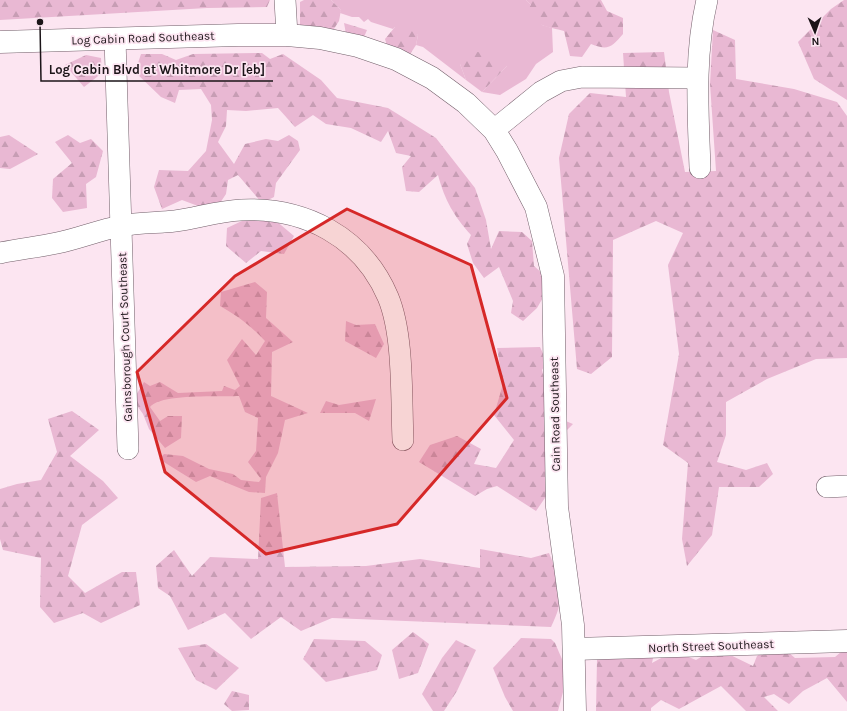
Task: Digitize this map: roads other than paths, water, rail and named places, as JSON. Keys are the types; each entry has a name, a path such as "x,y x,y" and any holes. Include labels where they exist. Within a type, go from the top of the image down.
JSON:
{"street":[{"path":"285,0 287,35"},
{"path":"700,168 697,78 701,24 707,0"},
{"name":"Log Cabin Road Southeast","path":"0,42 287,35 320,38 358,46 396,59 432,78 466,103 494,130"},
{"name":"Gainsborough Court Southeast","path":"115,39 128,448"},
{"path":"494,130 542,92 561,81 582,77 697,78"},
{"name":"Cain Road Southeast","path":"494,130 507,151 536,207 553,276 558,507 574,649 575,711"},
{"path":"0,253 57,243 122,225 174,221 240,210 275,211 312,221 338,235 357,251 388,296 395,321 399,344 404,440"},
{"name":"North Street Southeast","path":"574,649 847,642"}],"place":[{"name":"Log Cabin Blvd at Whitmore Dr [eb]","path":"40,22"}]}
